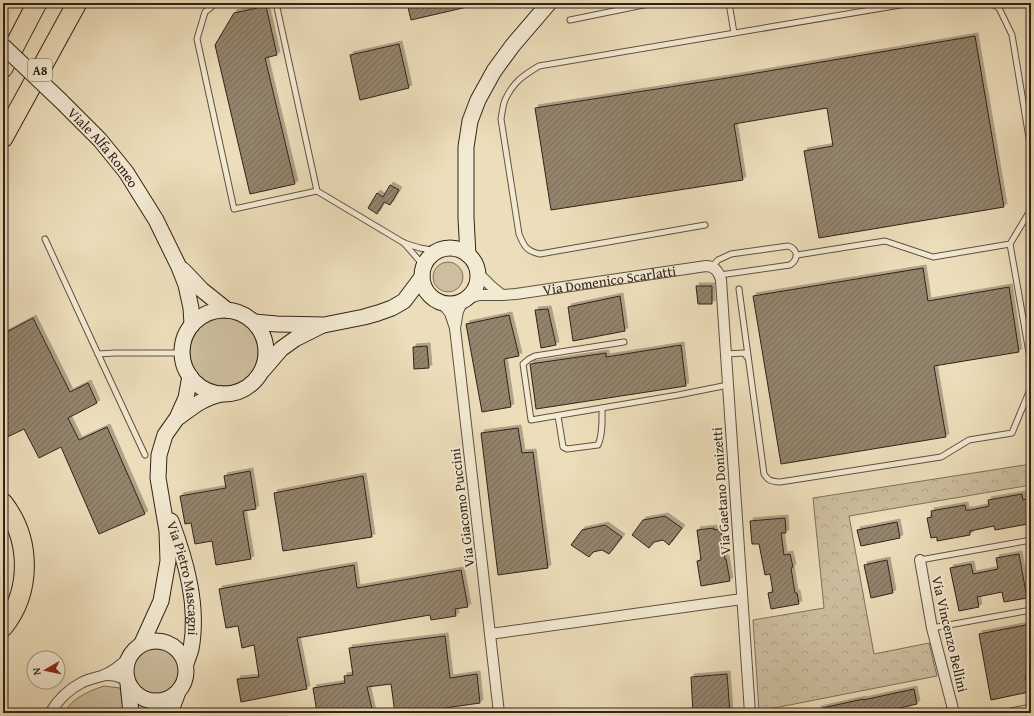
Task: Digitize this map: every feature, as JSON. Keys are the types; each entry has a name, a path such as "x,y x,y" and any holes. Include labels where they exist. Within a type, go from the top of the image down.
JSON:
{"highway":[{"name":"A8","path":"3,68 37,3"},
{"name":"A8","path":"3,138 77,3"},
{"path":"3,503 20,534 23,545 25,567 23,583 18,600 3,627"}],"main road":[{"path":"468,255 466,218 466,147 470,121 478,100 494,71 544,5"},
{"name":"Viale Alfa Romeo","path":"3,46 100,140 126,172 156,220 179,267 189,297 192,324"},
{"path":"441,250 458,234 466,218"},
{"path":"254,322 324,325 378,314 404,301 426,299 448,304 456,303 470,296 475,289 478,273 473,260 461,250 452,248 435,252 428,258 423,272 404,301"},
{"name":"Viale Alfa Romeo","path":"179,267 202,290 227,310"},
{"path":"423,272 424,286 428,294 438,301"},
{"path":"261,372 265,359 265,346 261,333 254,322 246,316 237,312 217,310 199,318 192,324 186,333 182,353 184,365 190,376 203,388 221,394 233,393 244,389 254,382 281,349 296,339 324,325"},
{"name":"Via Pietro Mascagni","path":"142,643 161,601 168,562 167,532 158,478 159,455 165,435 177,418 186,398 190,376"},
{"name":"Via Pietro Mascagni","path":"177,418 198,402 221,394"},
{"name":"Via Pietro Mascagni","path":"161,494 177,538 190,584 193,618 190,650 186,664"},
{"path":"132,713 126,674 128,658 142,643 159,640 176,648 182,655 186,664 184,683 178,692 170,713"},
{"path":"128,682 137,694 150,701 160,701 170,698 178,692"}],"street":[{"name":"Via Domenico Scarlatti","path":"464,300 479,295 516,294 706,266 716,270"},
{"name":"Via Gaetano Donizetti","path":"716,270 721,280 750,713"},
{"path":"478,273 502,295"},
{"name":"Via Giacomo Puccini","path":"464,300 458,311 455,328 499,713"},
{"path":"438,301 450,313 455,328"},
{"name":"Via Vincenzo Bellini","path":"920,560 932,628 954,713"},
{"path":"490,634 742,599"},
{"path":"50,713 57,701 68,690 82,682 117,668 128,658"},
{"path":"102,675 113,675 128,682"}],"lane":[{"path":"216,3 205,12 197,39 234,209 318,191 404,242 420,248 441,250"},
{"path":"276,3 318,191"},
{"path":"570,20 653,3"},
{"path":"729,3 734,33"},
{"path":"705,225 540,254 531,252 523,244 520,234 501,119 505,100 514,85 525,74 539,66 912,3"},
{"path":"990,3 998,8 1012,35 1031,150"},
{"path":"1031,209 1010,244 1031,364"},
{"path":"45,239 145,456"},
{"path":"797,255 885,241 933,256 1010,244"},
{"path":"404,242 423,272"},
{"path":"788,246 793,247 797,255 794,262 790,265 716,270 718,260 731,254 788,246"},
{"path":"739,289 764,474 767,480 780,482 941,457 969,440 1012,433 1031,387"},
{"path":"624,342 535,356 523,364 531,420 728,385"},
{"path":"98,354 182,353"},
{"path":"725,354 744,353 749,358"},
{"path":"558,416 562,448 567,449 598,445 602,430 602,408"},
{"path":"920,560 1031,540"},
{"path":"932,628 1031,610"},
{"path":"1001,713 1031,707"}],"green space":[{"path":"448,262 459,266 463,277 459,288 448,292 437,288 433,277 437,266"},
{"path":"224,318 237,321 248,328 255,339 258,352 255,365 248,376 237,383 224,386 211,383 200,376 193,365 190,352 193,339 200,328 211,321"},
{"path":"1031,464 1031,485 849,516 874,654 929,643 937,676 759,711 753,620 824,608 813,498"},
{"path":"151,646 161,646 173,653 180,665 180,675 173,687 161,694 151,694 143,690 136,683 132,675 132,665 136,657 143,650"},
{"path":"104,686 120,688 123,708 103,713 64,713 76,699"}],"building":[{"path":"407,3 467,3 467,7 411,20"},
{"path":"266,6 277,55 265,58 295,184 250,194 215,45 234,13"},
{"path":"975,36 1004,207 819,238 804,151 833,146 827,108 734,124 743,180 551,210 535,108 727,78"},
{"path":"399,44 409,88 360,100 350,55"},
{"path":"390,185 399,190 390,205 384,202 377,214 368,208 377,193 383,197"},
{"path":"923,268 928,301 1009,287 1019,352 934,366 946,437 781,464 753,296"},
{"path":"696,286 712,286 712,304 698,304"},
{"path":"620,296 625,331 573,341 568,307"},
{"path":"548,309 556,345 541,348 535,310"},
{"path":"509,315 519,356 504,359 511,407 482,412 466,324"},
{"path":"33,318 70,392 88,383 97,403 68,418 79,440 107,427 145,514 99,534 61,447 39,458 24,429 3,439 3,334"},
{"path":"681,345 686,386 536,409 530,364 606,353 606,357"},
{"path":"427,346 429,368 414,369 413,347"},
{"path":"518,428 522,453 533,452 548,568 498,575 481,433"},
{"path":"250,471 256,509 243,511 251,559 216,565 212,541 195,544 191,523 185,524 180,496 226,488 224,476"},
{"path":"363,476 372,537 283,551 274,493"},
{"path":"1022,494 1023,500 1028,498 1031,513 1031,520 1027,520 1028,524 995,530 994,526 970,531 970,535 937,541 937,537 931,538 927,518 932,517 931,511 965,505 966,510 971,510 989,506 988,500"},
{"path":"665,516 682,528 669,545 663,540 654,542 649,548 632,535 643,520"},
{"path":"785,518 786,533 781,533 784,555 790,554 793,567 791,568 795,593 797,593 799,604 771,609 768,593 773,592 770,574 765,575 759,544 752,544 750,521"},
{"path":"897,522 900,538 861,546 857,530"},
{"path":"605,525 622,537 609,554 602,550 593,552 589,557 571,545 582,530"},
{"path":"714,528 714,530 719,529 719,532 721,532 730,581 701,586 697,561 701,560 697,530"},
{"path":"1019,554 1027,598 1004,602 1002,592 977,597 979,607 959,611 950,568 971,564 973,574 998,569 996,558"},
{"path":"887,560 893,593 871,598 864,565"},
{"path":"354,565 357,588 461,570 468,607 455,609 456,616 431,620 430,615 297,638 307,689 241,702 237,679 259,677 254,645 242,648 238,626 226,628 219,589"},
{"path":"1031,624 1031,675 1025,676 1029,692 991,700 979,634"},
{"path":"445,636 450,678 477,674 480,703 438,709 439,713 418,713 418,710 395,713 391,684 367,687 373,713 317,713 313,688 345,683 344,676 353,675 349,648"},
{"path":"727,674 730,713 693,713 691,677"},
{"path":"914,689 917,704 879,713 819,713 818,709 863,699"}]}
